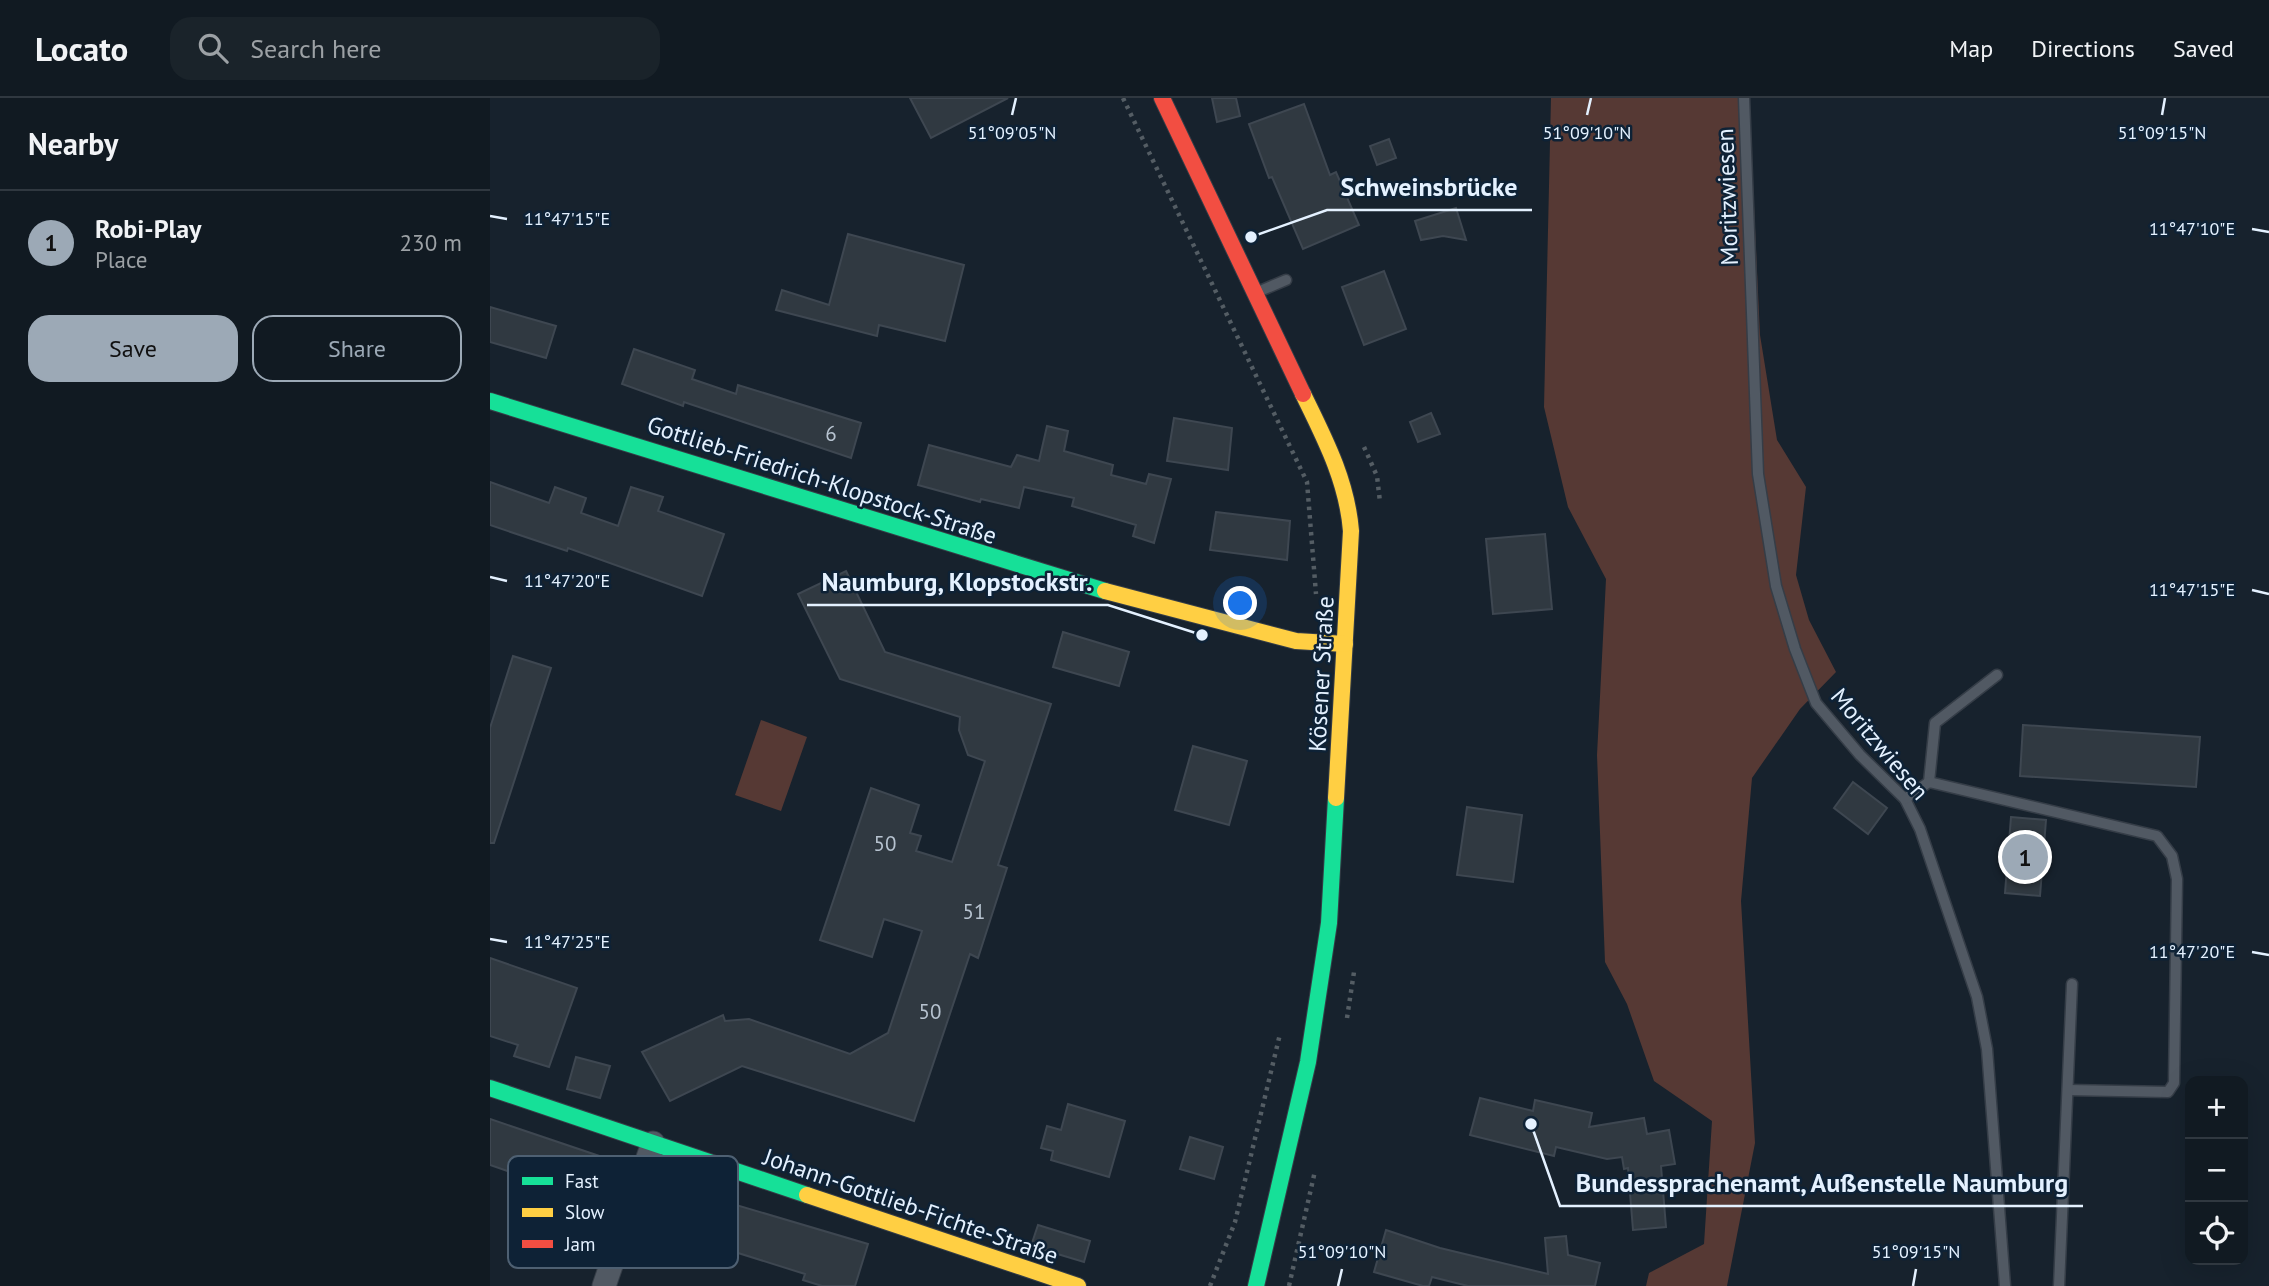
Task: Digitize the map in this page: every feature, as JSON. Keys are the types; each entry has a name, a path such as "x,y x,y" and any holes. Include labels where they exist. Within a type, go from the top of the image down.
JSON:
{"street":[{"name":"Kösener Straße","path":"1162,98 1344,484 1351,531 1333,866 1321,981 1308,1062 1256,1286"},
{"name":"Gottlieb-Friedrich-Klopstock-Straße","path":"490,401 1076,583 1296,641 1345,644"},
{"name":"Johann-Gottlieb-Fichte-Straße","path":"490,1088 692,1156"},
{"path":"649,1156 653,1143"},
{"name":"Johann-Gottlieb-Fichte-Straße","path":"738,1172 1078,1286"},
{"path":"604,1286 610,1268"}],"lane":[{"name":"Moritzwiesen","path":"1744,98 1758,474 1776,586 1795,649 1816,703 1860,755 1905,799 1920,829 1977,997 1987,1049 2006,1286"},
{"path":"1255,292 1286,280"},
{"path":"1929,782 1935,723 1997,675"},
{"path":"1905,799 1929,782 2157,836 2172,856 2177,879 2174,1083 2168,1092 2069,1090"},
{"path":"2059,1286 2072,984"}],"path":[{"path":"1123,98 1307,482 1316,598"},
{"path":"1210,1286 1235,1222 1282,1026"}],"shaded area":[{"path":"1551,98 1749,98 1760,335 1777,440 1806,487 1796,575 1809,620 1836,672 1800,709 1752,778 1741,901 1755,1143 1727,1286 1646,1286 1649,1273 1704,1244 1712,1121 1654,1081 1627,1004 1605,962 1597,755 1606,579 1568,507 1544,407"},
{"path":"761,720 807,737 781,811 735,795"}],"building":[{"path":"910,98 1008,98 931,138"},
{"path":"1212,98 1236,98 1240,116 1217,122"},
{"path":"1304,104 1330,175 1336,172 1359,225 1303,249 1272,177 1269,178 1249,124"},
{"path":"1389,139 1396,158 1377,165 1370,146"},
{"path":"1456,208 1466,240 1443,236 1421,240 1415,221"},
{"path":"848,234 964,265 945,341 879,325 877,336 776,310 782,290 829,305"},
{"path":"1384,271 1406,329 1364,345 1342,287"},
{"path":"490,307 556,326 546,358 490,342"},
{"path":"634,349 695,370 692,379 736,394 738,385 861,423 851,458 684,402 683,406 622,384"},
{"path":"1431,413 1440,434 1418,442 1410,422"},
{"path":"1174,418 1232,428 1228,470 1167,461"},
{"path":"1047,426 1068,431 1064,451 1113,465 1111,475 1146,484 1149,474 1171,479 1154,543 1133,536 1136,525 1072,506 1074,498 1024,487 1019,508 981,499 980,502 918,485 929,445 1011,467 1017,455 1039,461"},
{"path":"490,482 549,503 555,487 586,498 581,513 618,526 631,487 663,497 658,511 724,534 702,596 568,548 567,551 490,525"},
{"path":"1216,512 1290,521 1287,560 1210,550"},
{"path":"1545,534 1552,609 1493,614 1486,539"},
{"path":"846,571 885,652 1051,704 998,865 1007,868 978,958 970,954 914,1121 742,1066 670,1101 642,1052 723,1015 725,1021 749,1019 850,1054 888,1033 922,931 884,919 872,957 820,940 871,788 919,805 910,833 921,836 916,851 952,862 985,761 968,755 959,730 960,717 840,679 798,594"},
{"path":"1063,632 1129,652 1119,686 1053,667"},
{"path":"513,656 551,668 494,843 490,843 490,728"},
{"path":"2023,725 2200,737 2196,787 2020,776"},
{"path":"1193,746 1247,761 1229,825 1175,810"},
{"path":"1853,782 1887,808 1868,834 1834,808"},
{"path":"1467,807 1522,815 1513,882 1457,875"},
{"path":"2011,817 2046,820 2040,896 2005,893"},
{"path":"490,958 577,988 549,1067 514,1056 518,1045 490,1036"},
{"path":"576,1057 610,1066 600,1098 567,1089"},
{"path":"1480,1098 1533,1111 1535,1100 1592,1113 1589,1127 1644,1118 1647,1134 1669,1130 1675,1164 1661,1166 1666,1227 1633,1230 1628,1168 1624,1169 1622,1157 1607,1159 1556,1147 1554,1156 1470,1135"},
{"path":"1068,1104 1125,1121 1109,1177 1051,1160 1053,1151 1041,1148 1047,1126 1061,1130"},
{"path":"490,1119 599,1156 508,1156 508,1171 490,1165"},
{"path":"1190,1137 1223,1147 1214,1179 1180,1169"},
{"path":"738,1206 868,1244 855,1286 822,1286 803,1280 805,1274 738,1253"},
{"path":"1038,1225 1090,1241 1084,1262 1031,1246"},
{"path":"1386,1230 1440,1248 1548,1274 1545,1238 1566,1236 1568,1255 1600,1263 1595,1286 1468,1286 1432,1277 1429,1286 1423,1286 1374,1272"}],"traffic: fast":[{"path":"490,401 1105,591"},
{"path":"1256,1286 1308,1062 1329,923 1336,798"},
{"path":"490,1088 691,1156"},
{"path":"738,1172 807,1195"}],"traffic: slow":[{"path":"1303,394 1340,478 1351,531 1336,798"},
{"path":"1105,591 1296,641 1345,644"},
{"path":"807,1195 1078,1286"}],"traffic: jam":[{"path":"1162,98 1303,394"}],"place":[{"name":"Schweinsbrücke","path":"1251,237"},
{"name":"Naumburg, Klopstockstr.","path":"1202,635"},
{"name":"Robi-Play","path":"2025,857"},
{"name":"Bundessprachenamt, Außenstelle Naumburg","path":"1531,1124"}]}
